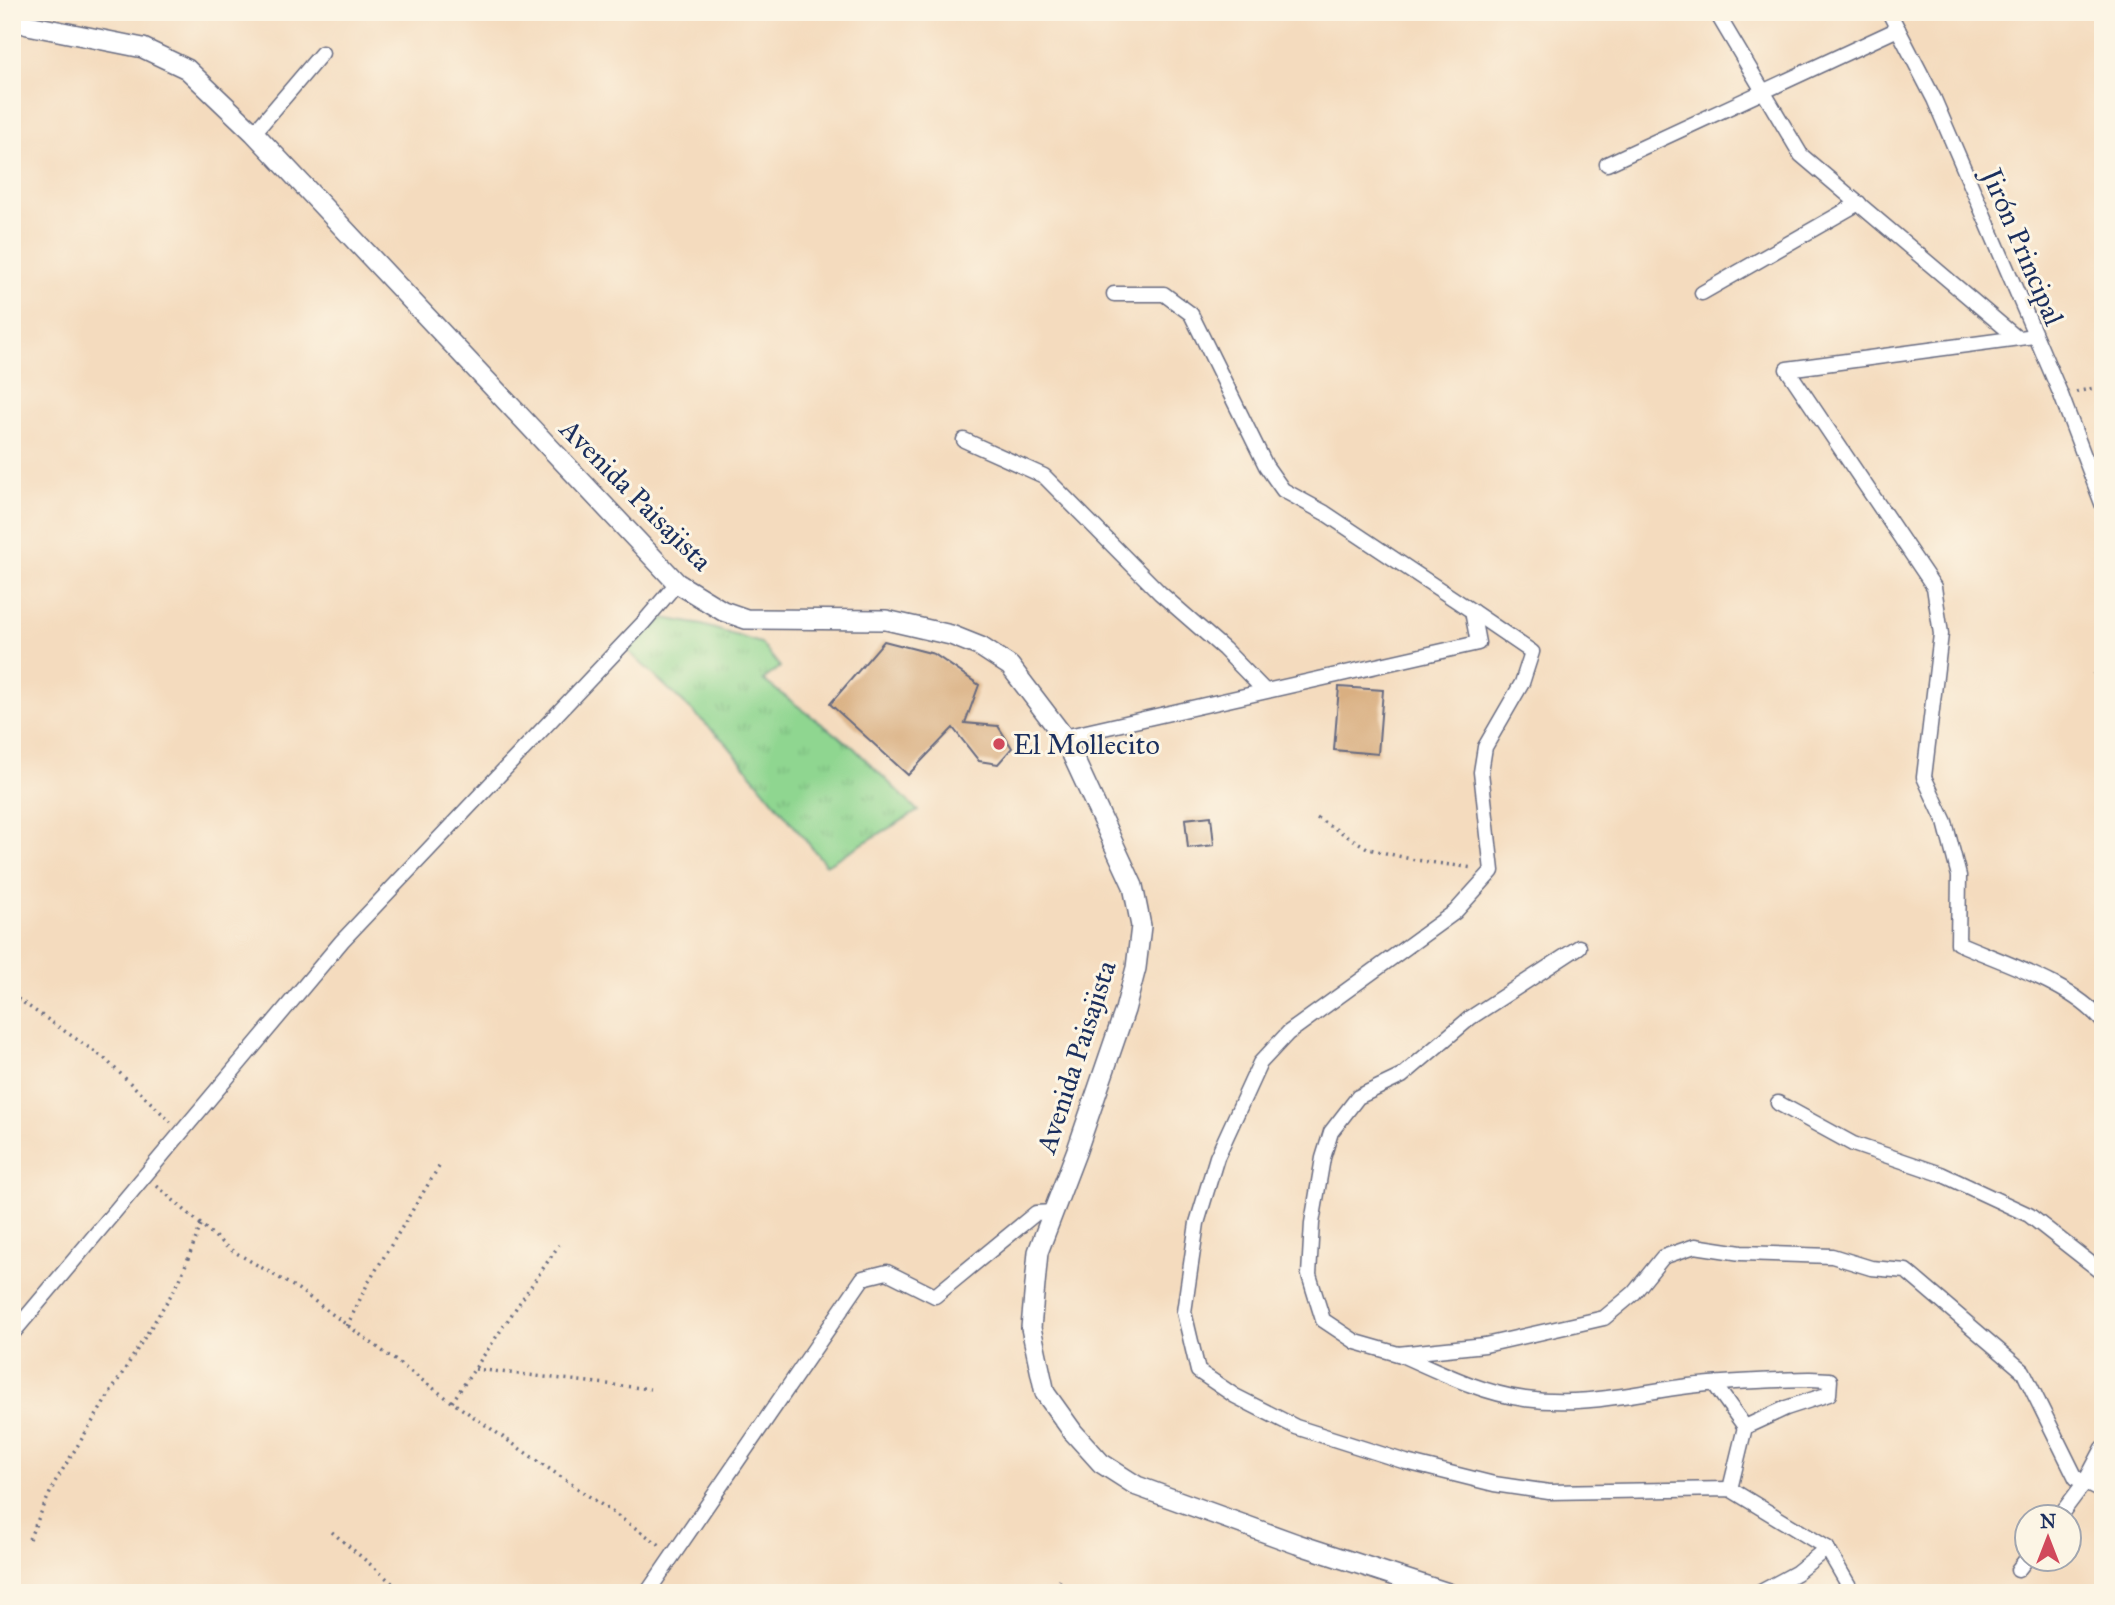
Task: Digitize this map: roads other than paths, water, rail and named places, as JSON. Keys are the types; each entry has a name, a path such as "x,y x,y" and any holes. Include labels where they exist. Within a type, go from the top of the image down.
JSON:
{"main road":[{"name":"Avenida Paisajista","path":"12,19 28,25 143,48 187,68 254,133 677,583 723,611 747,619 886,621 951,635 981,648 1010,666 1064,737 1133,886 1141,926 1125,1010 1038,1252 1031,1328 1045,1393 1073,1432 1101,1463 1137,1486 1297,1544 1448,1593"}],"street":[{"path":"1716,12 1801,155 2017,338"},
{"name":"Jirón Principal","path":"1889,12 1934,99 2061,395 2103,506"},
{"path":"1608,164 1898,29"},
{"path":"254,133 322,53"},
{"path":"1702,293 1859,203"},
{"path":"1114,294 1164,294 1191,314 1266,466 1283,490 1325,513 1496,625 1532,652 1522,683 1485,747 1481,772 1492,870 1455,912 1288,1033 1260,1063 1217,1157 1197,1223 1184,1312 1198,1371 1235,1396 1296,1427 1406,1462 1494,1484 1549,1492 1730,1489 1826,1548 1853,1593"},
{"path":"2034,336 1787,369 1934,587 1941,634 1924,777 1945,822 1959,876 1958,943 2037,978 2091,1007 2103,1023"},
{"path":"964,440 1044,476 1160,593 1224,649 1264,690"},
{"path":"12,1334 342,941 643,624 677,583"},
{"path":"1064,737 1478,643 1472,611"},
{"path":"1579,947 1470,1018 1402,1076 1358,1097 1331,1132 1312,1223 1309,1275 1323,1320 1356,1342 1398,1354 1473,1386 1524,1399 1563,1402 1618,1399 1690,1386 1830,1380 1829,1394 1786,1408 1745,1427"},
{"path":"1778,1102 1853,1144 1941,1174 2029,1215 2103,1273"},
{"path":"647,1593 676,1555 863,1278 887,1272 934,1296 1036,1213 1054,1212"},
{"path":"1398,1354 1485,1345 1604,1318 1633,1293 1663,1257 1695,1246 1741,1253 1832,1256 1871,1268 1906,1271 2023,1371 2076,1478 2095,1488 2103,1487"},
{"path":"1714,1385 1745,1427"},
{"path":"1730,1489 1745,1427"},
{"path":"2068,1504 2085,1482 2103,1448"},
{"path":"1759,1593 1796,1573 1826,1548"}],"place":[{"name":"El Mollecito","path":"999,744"}]}
